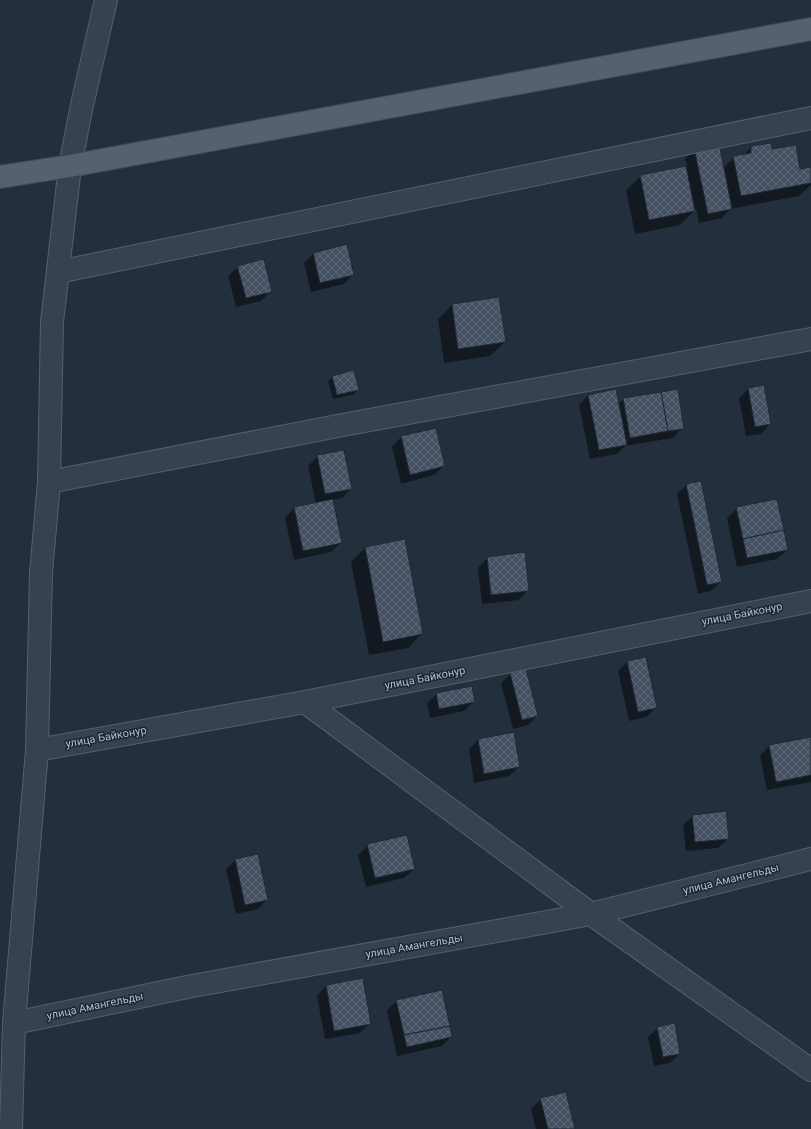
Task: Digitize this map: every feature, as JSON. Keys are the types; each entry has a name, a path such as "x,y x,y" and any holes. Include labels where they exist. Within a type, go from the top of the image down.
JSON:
{"main road":[{"path":"0,177 70,166 811,29"}],"street":[{"path":"11,1129 14,1023 37,750 41,573 49,482 52,322 70,166 82,105 106,0"},
{"path":"58,272 811,118"},
{"path":"49,482 356,423 811,339"},
{"name":"улица Байконур","path":"37,750 305,702 811,601"},
{"path":"305,702 591,914 811,1070"},
{"name":"улица Амангельды","path":"14,1023 192,986 591,914 811,859"}],"building":[{"path":"719,143 732,209 708,214 694,148"},
{"path":"771,143 772,149 796,145 800,169 811,167 811,183 741,196 733,156 751,153 751,146"},
{"path":"686,166 695,211 649,220 640,175"},
{"path":"347,244 354,275 320,283 313,253"},
{"path":"264,259 272,292 246,298 237,266"},
{"path":"499,297 506,342 458,349 452,304"},
{"path":"354,370 359,390 337,395 332,376"},
{"path":"764,385 771,424 755,427 748,388"},
{"path":"616,389 627,445 599,450 588,395"},
{"path":"678,389 684,429 668,431 661,392"},
{"path":"661,392 668,431 630,438 623,398"},
{"path":"436,428 445,466 410,475 401,436"},
{"path":"344,450 352,489 325,494 317,455"},
{"path":"701,481 722,582 707,585 686,484"},
{"path":"333,499 342,543 303,551 294,507"},
{"path":"777,499 784,530 743,539 736,507"},
{"path":"784,530 788,550 747,558 743,539"},
{"path":"405,539 423,634 383,642 365,547"},
{"path":"525,552 529,591 491,595 487,557"},
{"path":"646,657 657,708 638,712 627,661"},
{"path":"526,669 538,716 522,720 510,673"},
{"path":"472,686 475,702 439,709 436,693"},
{"path":"514,732 520,767 484,774 478,739"},
{"path":"811,737 811,775 776,782 769,745"},
{"path":"726,811 729,839 695,842 692,815"},
{"path":"407,835 415,869 375,878 367,844"},
{"path":"258,854 268,900 245,905 235,859"},
{"path":"363,978 371,1024 334,1031 326,985"},
{"path":"442,990 450,1026 404,1035 396,1000"},
{"path":"675,1023 680,1054 663,1057 657,1027"},
{"path":"450,1026 452,1037 407,1047 404,1035"},
{"path":"566,1092 575,1129 548,1129 540,1098"}]}
